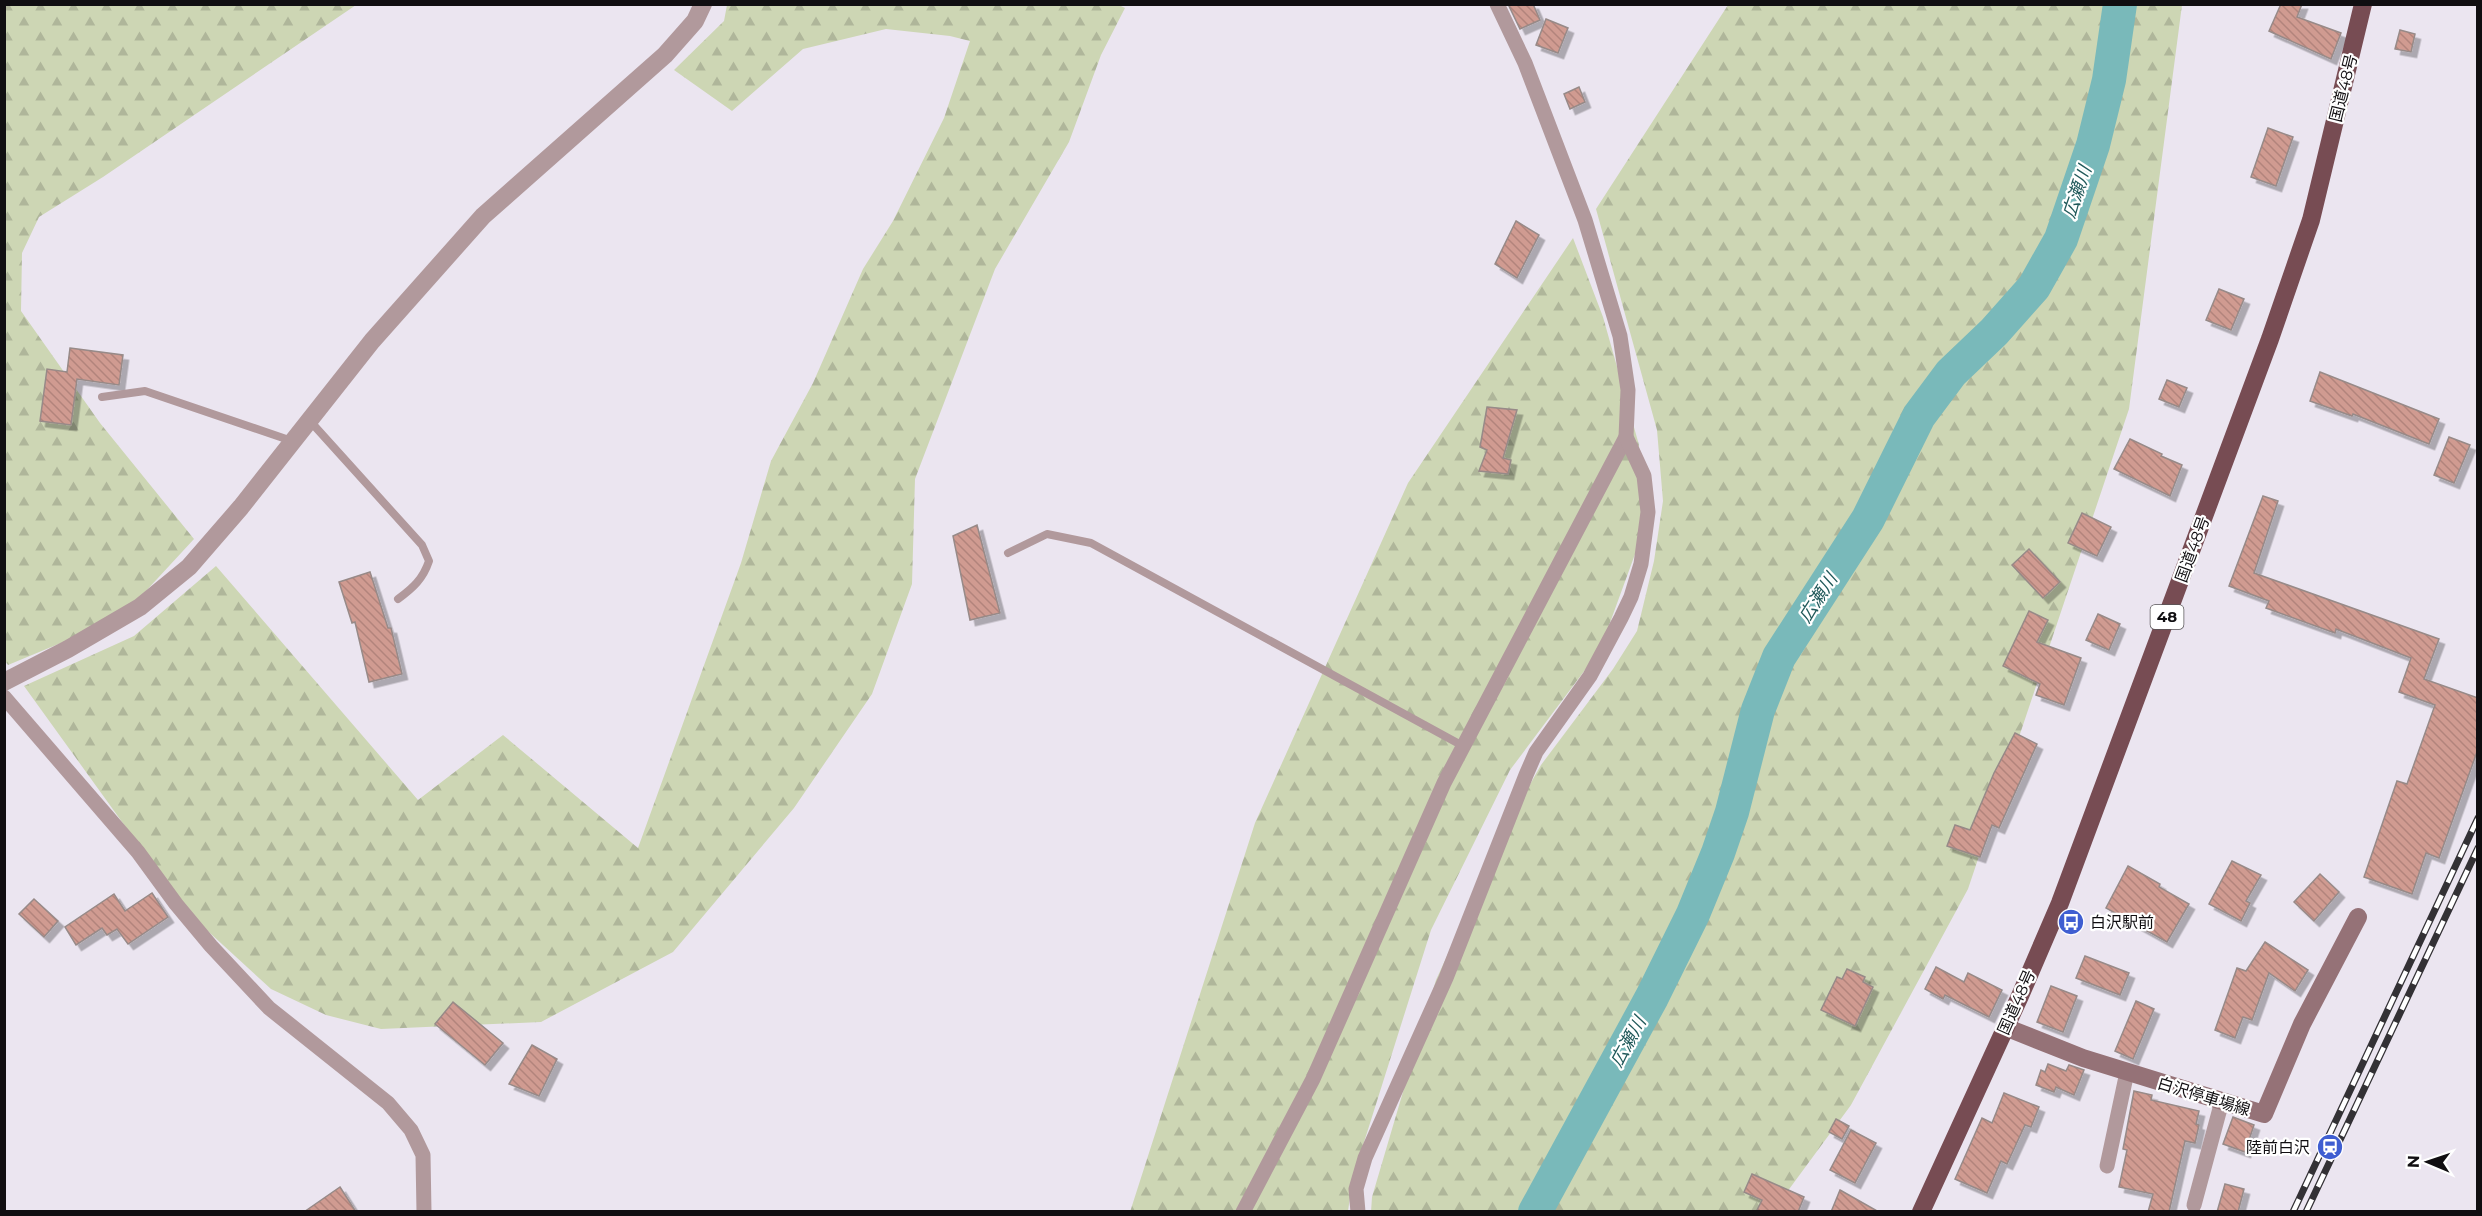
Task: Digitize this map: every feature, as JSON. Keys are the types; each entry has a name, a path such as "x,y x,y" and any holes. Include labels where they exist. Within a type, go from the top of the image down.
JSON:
{"highway":[{"name":"国道48号","path":"1921,1212 2060,903 2270,339 2311,220 2363,4"}],"main road":[{"name":"白沢停車場線","path":"2005,1027 2083,1058 2264,1114 2302,1024 2358,917"}],"street":[{"path":"4,682 68,649 140,607 189,567 372,341 483,216 665,55 695,21 703,4"},
{"path":"1243,1212 1313,1080 1386,909 1463,746 1626,437 1628,390 1620,336 1586,220 1526,63 1497,4"},
{"path":"1358,1212 1356,1189 1365,1158 1446,978 1536,752 1590,676 1631,597 1641,564 1648,512 1644,476 1626,437"},
{"path":"4,697 138,852 204,938 254,993 269,1008 388,1103 411,1130 423,1155 424,1212"},
{"path":"2107,1166 2127,1072"},
{"path":"2194,1205 2222,1101"}],"lane":[{"path":"102,397 145,391 293,441"},
{"path":"309,421 422,545 429,561 425,574 414,587 398,599"},
{"path":"1008,553 1047,534 1091,543 1463,746"}],"green space":[{"path":"1117,4 1125,8 1101,55 1069,142 995,269 915,479 912,584 872,694 794,808 673,952 541,1022 381,1029 326,1015 271,989 187,912 24,686 134,636 216,566 418,800 503,735 638,848 741,563 771,461 813,383 863,269 893,221 944,118 970,41 950,36 886,29 803,49 732,111 674,70 724,21 727,5"},
{"path":"4,5 356,5 103,177 39,217 22,253 21,311 100,423 194,539 121,618 8,665 4,660"},
{"path":"1728,5 2182,5 2129,409 1968,889 1851,1105 1773,1211 1371,1212 1372,1197 1436,980 1507,825 1541,765 1613,669 1637,631 1654,561 1663,501 1657,430 1596,209"},
{"path":"1573,238 1603,317 1639,445 1642,535 1600,650 1510,770 1431,930 1353,1177 1348,1211 1130,1212 1255,823 1408,483"}],"building":[{"path":"1508,4 1533,4 1540,20 1520,29"},
{"path":"2281,4 2302,4 2297,17 2341,33 2331,59 2269,31"},
{"path":"1546,19 1568,28 1558,53 1536,45"},
{"path":"2400,30 2415,34 2411,52 2395,49"},
{"path":"1579,87 1585,102 1570,109 1564,94"},
{"path":"2268,128 2293,137 2276,186 2251,177"},
{"path":"1516,221 1539,235 1517,278 1495,264"},
{"path":"2219,289 2244,299 2231,330 2206,320"},
{"path":"70,348 123,355 119,385 77,379 71,425 40,421 47,369 67,372"},
{"path":"2320,372 2439,419 2429,444 2353,414 2352,416 2310,401"},
{"path":"2167,380 2187,388 2179,407 2159,399"},
{"path":"1487,407 1517,410 1503,458 1511,460 1508,474 1479,471 1487,450 1480,447"},
{"path":"2449,437 2470,445 2454,483 2434,475"},
{"path":"2130,439 2182,465 2170,496 2114,469"},
{"path":"2263,496 2278,501 2254,573 2439,639 2424,679 2478,698 2478,749 2439,858 2426,853 2412,894 2364,877 2397,781 2407,784 2435,705 2399,692 2411,658 2336,629 2335,633 2266,608 2269,601 2229,586"},
{"path":"2082,513 2111,527 2097,556 2068,543"},
{"path":"977,525 1000,613 970,620 953,536"},
{"path":"2029,549 2060,582 2043,598 2012,565"},
{"path":"370,572 388,628 391,628 402,674 369,682 355,622 352,623 339,582"},
{"path":"2029,611 2048,620 2037,642 2081,658 2064,705 2036,695 2040,684 2003,666"},
{"path":"2098,614 2120,624 2109,650 2086,640"},
{"path":"2015,733 2037,744 1999,828 1992,825 1980,857 1947,846 1955,825 1970,830 1994,773"},
{"path":"2232,861 2261,875 2246,901 2250,903 2241,921 2209,904"},
{"path":"2128,866 2189,904 2167,942 2106,908"},
{"path":"2320,874 2339,892 2314,921 2294,902"},
{"path":"152,893 168,917 128,944 117,929 107,935 102,928 76,945 65,927 114,894 125,911"},
{"path":"34,899 58,921 44,937 19,914"},
{"path":"2265,942 2308,970 2295,991 2269,973 2252,1020 2243,1017 2235,1038 2215,1030 2237,968 2246,971"},
{"path":"2085,956 2129,973 2120,995 2076,978"},
{"path":"1936,967 1964,982 1968,973 2002,990 1989,1017 1945,995 1943,999 1925,989"},
{"path":"1847,969 1865,977 1863,982 1873,987 1855,1026 1821,1010 1837,977 1842,979"},
{"path":"2051,986 2077,996 2063,1032 2037,1022"},
{"path":"2136,1001 2154,1009 2133,1059 2115,1051"},
{"path":"453,1002 503,1043 485,1065 435,1024"},
{"path":"532,1045 557,1059 539,1096 509,1084"},
{"path":"2048,1064 2066,1071 2069,1065 2084,1070 2074,1095 2056,1087 2054,1092 2036,1085 2041,1070 2045,1072"},
{"path":"2134,1091 2152,1095 2151,1100 2199,1111 2195,1143 2185,1141 2169,1212 2148,1212 2153,1194 2119,1187 2127,1150 2123,1149"},
{"path":"2004,1093 2039,1107 2031,1127 2025,1125 2007,1164 2001,1161 1987,1193 1955,1179 1982,1118 1992,1123"},
{"path":"2233,1117 2254,1125 2245,1152 2223,1144"},
{"path":"1836,1119 1849,1126 1842,1139 1829,1132"},
{"path":"1851,1130 1876,1143 1855,1183 1830,1170"},
{"path":"1752,1174 1804,1197 1798,1212 1756,1212 1762,1200 1744,1192"},
{"path":"2225,1184 2244,1189 2238,1212 2217,1212"},
{"path":"340,1187 356,1212 304,1212"},
{"path":"1840,1190 1879,1212 1831,1212"}],"waterway":[{"name":"広瀬川","path":"1535,1212 1652,997 1693,914 1732,812 1758,710 1779,657 1868,519 1919,416 1951,373 1994,332 2034,287 2061,239 2093,145 2109,80 2120,4"}],"railway":[{"path":"2293,1212 2478,818"},
{"path":"2306,1212 2478,848"}],"place":[{"name":"白沢駅前","path":"2071,922"},
{"name":"陸前白沢","path":"2330,1147"}]}
